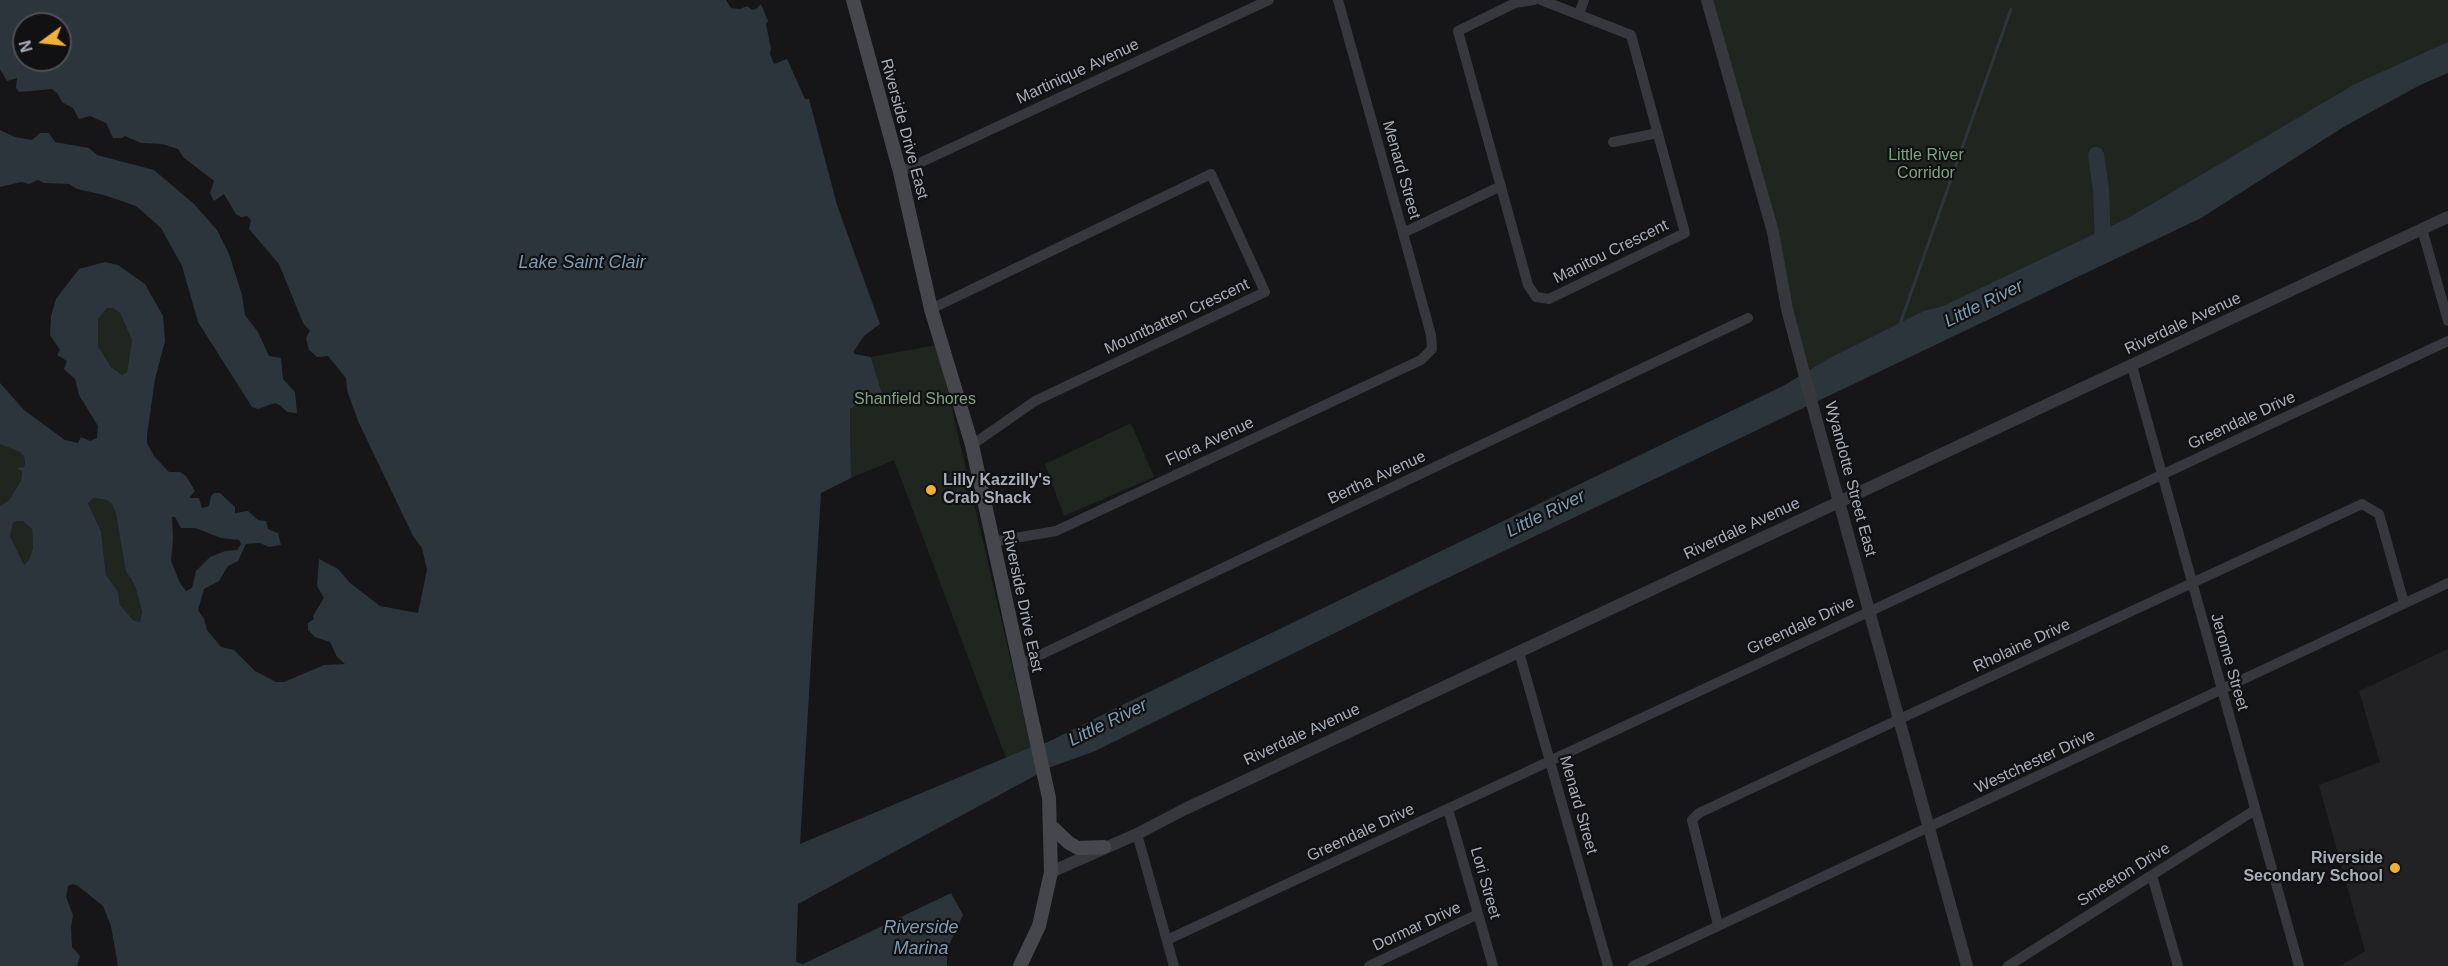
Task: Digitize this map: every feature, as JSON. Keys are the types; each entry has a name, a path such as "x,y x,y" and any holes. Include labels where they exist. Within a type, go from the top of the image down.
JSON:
{"main road":[{"name":"Riverside Drive East","path":"853,0 900,172 932,309 972,444 1049,798 1051,872 1039,926 1020,966"},
{"path":"1051,826 1069,843 1078,848 1104,848"}],"street":[{"name":"Martinique Avenue","path":"900,172 1269,0"},
{"name":"Menard Street","path":"1338,0 1431,335 1432,349"},
{"name":"Manitou Crescent","path":"1534,0 1515,3 1458,31 1528,285 1536,297 1549,299 1685,233 1631,35 1541,0"},
{"path":"1579,14 1584,0"},
{"name":"Wyandotte Street East","path":"1707,0 1773,232 1787,309 1816,422 1967,966"},
{"path":"1613,141 1658,133"},
{"name":"Mountbatten Crescent","path":"932,309 1210,174 1265,292 1035,401 972,444"},
{"path":"1403,233 1501,186"},
{"name":"Riverdale Avenue","path":"1051,872 1137,834 1185,809 2448,217"},
{"path":"2422,230 2448,321"},
{"name":"Bertha Avenue","path":"1019,665 1748,318"},
{"name":"Greendale Drive","path":"1167,940 2448,341"},
{"name":"Flora Avenue","path":"992,542 1056,531 1421,360 1432,349"},
{"name":"Jerome Street","path":"2132,366 2299,966"},
{"name":"Rholaine Drive","path":"1718,925 1692,820 1699,813 2362,504 2379,514 2404,603"},
{"name":"Westchester Drive","path":"1633,966 2448,583"},
{"name":"Menard Street","path":"1519,652 1608,966"},
{"name":"Lori Street","path":"1448,809 1493,966"},
{"name":"Smeeton Drive","path":"2008,966 2255,810"},
{"path":"1137,834 1174,966"},
{"path":"2152,876 2178,966"},
{"name":"Dormar Drive","path":"1369,966 1478,914"}],"shaded area":[{"name":"Riverside Secondary School","path":"2448,649 2448,966 2340,966 2365,951 2319,785 2380,762 2359,691"}],"green space":[{"name":"Little River Corridor","path":"1707,0 2448,0 2448,73 2420,85 2345,126 2201,218 1812,403"},
{"path":"107,308 113,308 120,313 132,340 127,372 122,375 111,367 98,346 98,319"},
{"name":"Shanfield Shores","path":"937,345 1031,747 1006,758 894,460 851,478 850,409 882,394 871,357"},
{"path":"1131,423 1154,477 1064,516 1045,464"},
{"path":"0,444 20,452 24,456 25,463 24,467 17,468 22,472 21,481 9,500 0,506"},
{"path":"94,498 107,500 112,504 116,514 130,579 135,586 142,612 140,622 133,620 120,605 118,591 106,575 101,531 88,502"},
{"path":"23,521 32,529 33,548 29,561 24,565 10,536 13,523"}],"water":[{"name":"Lake Saint Clair","path":"0,0 726,0 731,8 740,9 747,6 752,10 761,4 768,21 766,24 770,54 774,64 787,59 805,99 809,99 837,205 880,324 865,335 853,352 871,357 882,394 850,409 851,478 821,493 800,844 1031,747 1046,743 1783,386 1828,359 1926,310 1941,307 2130,217 2355,84 2448,42 2448,73 2420,85 2345,126 2201,218 1416,593 1095,751 1051,767 798,904 796,962 803,964 951,893 963,915 947,949 947,966 118,966 111,926 103,906 73,884 68,886 66,897 73,915 72,947 80,956 77,966 0,966 0,506 9,500 21,481 22,472 17,468 24,467 25,463 24,456 20,452 0,444 0,383 24,410 65,440 78,443 81,437 90,441 97,438 98,426 79,395 75,379 64,369 67,361 57,355 60,350 50,335 51,316 56,299 79,269 105,262 118,265 145,284 163,316 165,341 155,379 147,435 147,443 154,456 169,472 180,472 186,476 195,491 189,498 199,498 202,508 209,506 214,493 220,493 235,507 235,513 248,511 258,520 266,521 268,529 278,533 281,545 269,547 260,543 246,544 238,561 228,566 219,581 204,589 198,610 207,630 221,647 234,650 255,671 276,682 284,682 324,665 345,664 337,657 330,642 315,637 308,630 308,623 314,619 313,616 324,598 317,586 319,559 338,569 350,583 380,606 418,613 427,570 422,548 413,536 358,421 347,390 346,378 328,356 317,357 309,350 306,338 310,331 303,323 279,264 249,229 251,220 247,216 241,217 236,214 224,194 214,201 210,193 214,181 183,157 178,149 162,144 141,143 125,136 113,138 106,123 90,116 79,119 73,108 62,102 52,89 19,92 16,88 17,78 7,81 0,69","holes":["107,308 113,308 120,313 132,340 127,372 122,375 111,367 98,346 98,319","94,498 107,500 112,504 116,514 126,571 135,586 142,612 140,622 133,620 120,605 118,591 106,575 101,531 88,503","172,517 175,517 181,528 195,528 221,538 239,540 241,544 237,550 225,551 210,557 196,571 192,588 186,591 171,561","23,521 32,529 33,548 29,560 24,565 10,536 13,523"]},
{"path":"0,130 15,137 32,140 40,133 49,133 55,142 89,148 97,155 154,170 194,204 217,230 229,254 242,295 245,315 258,332 269,356 281,358 283,379 295,392 297,413 287,412 275,403 258,409 252,407 198,322 182,266 161,228 136,206 77,189 69,184 44,183 38,180 29,184 21,182 0,187"}],"waterway":[{"path":"1899,327 2011,9"},
{"path":"2096,155 2101,189 2103,247"}],"place":[{"name":"Lilly Kazzilly's Crab Shack","path":"931,490"},
{"name":"Riverside Secondary School","path":"2395,868"}],"water label":[{"name":"Little River","path":"1984,304"},
{"name":"Little River","path":"1546,514"},
{"name":"Little River","path":"1108,723"},
{"name":"Riverside Marina","path":"921,938"}]}
